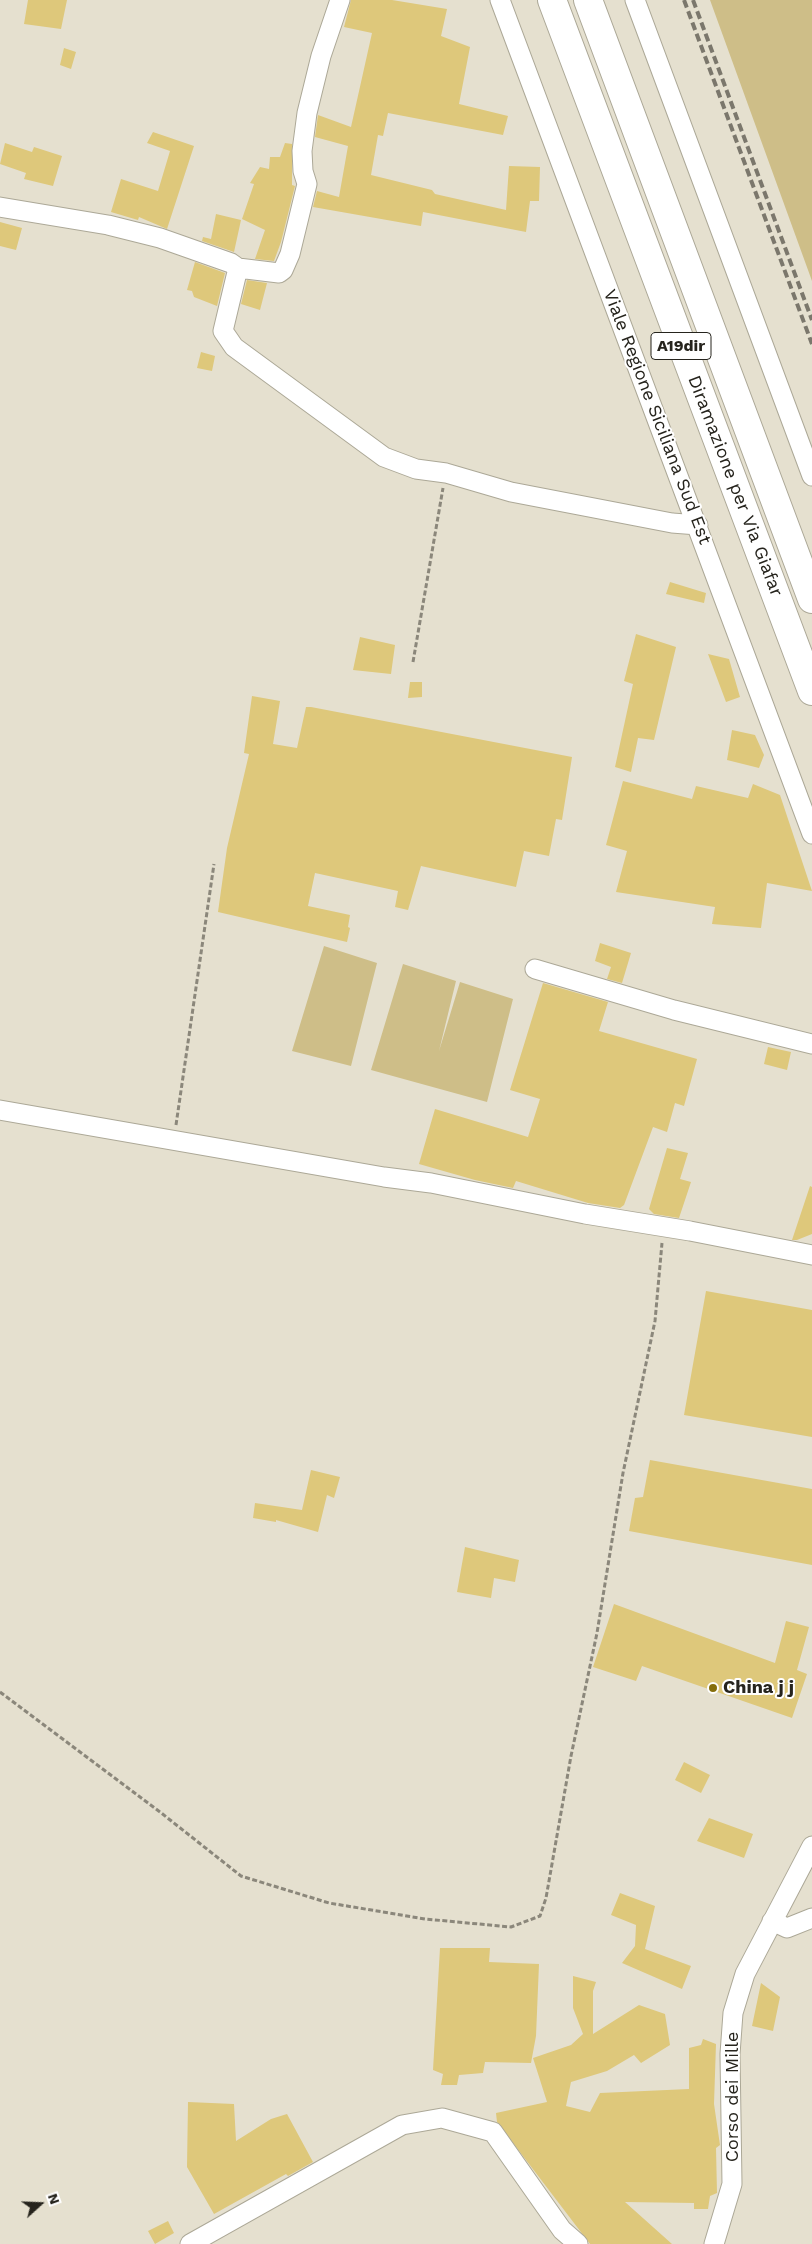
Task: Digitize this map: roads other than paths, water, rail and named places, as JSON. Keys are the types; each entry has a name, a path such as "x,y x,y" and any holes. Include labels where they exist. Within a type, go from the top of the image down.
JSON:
{"highway":[{"name":"Diramazione per Via Giafar","path":"552,0 812,691"},
{"name":"Diramazione per Via Giafar","path":"588,0 812,599"}],"street":[{"path":"0,207 108,225 160,238 231,263 238,268 280,273 290,254 307,184 303,171 302,151 307,113 321,56 340,0"},
{"name":"Viale Regione Siciliana Sud Est","path":"500,0 812,834"},
{"path":"635,0 812,476"},
{"path":"238,268 223,330 234,347 384,457 416,469 446,473 511,492 698,525"},
{"path":"536,969 674,1010 812,1044"},
{"path":"0,1110 384,1178 431,1183 584,1214 812,1255"},
{"name":"Corso dei Mille","path":"714,2244 732,2184 734,2159 730,2054 734,2013 745,1974 812,1846"},
{"path":"772,1921 787,1928 812,1918"},
{"path":"190,2244 402,2125 442,2118 492,2132 562,2230 578,2244"}],"railway":[{"path":"684,0 812,344"},
{"path":"693,0 812,320"}],"place":[{"name":"China j j","path":"713,1688"}]}
